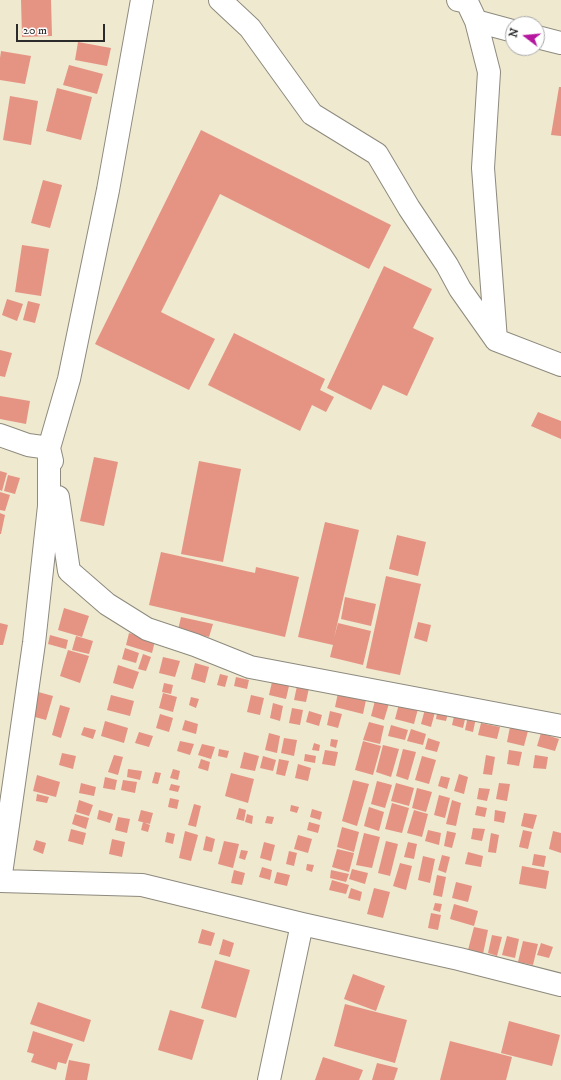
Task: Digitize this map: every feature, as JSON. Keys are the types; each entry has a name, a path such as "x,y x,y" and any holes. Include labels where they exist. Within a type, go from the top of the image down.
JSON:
{"street":[{"path":"142,0 108,190 69,379 49,448 49,506 34,643 0,881 142,885 561,985"},
{"path":"220,0 250,28 312,114 377,154 409,208 447,265 460,289 496,340 561,365"},
{"path":"464,1 476,21 489,72 483,168 496,340"},
{"path":"476,21 505,29"},
{"path":"545,39 561,43"},
{"path":"0,435 28,445 49,448"},
{"path":"49,448 69,571 106,604 147,629 195,645 250,667 561,726"},
{"path":"269,1080 302,924"}],"building":[{"path":"21,0 51,0 52,36 22,37"},
{"path":"78,42 111,48 107,66 75,60"},
{"path":"1,51 31,56 25,84 0,80"},
{"path":"69,65 103,74 97,94 63,85"},
{"path":"559,87 561,87 561,136 551,135"},
{"path":"57,88 92,97 81,140 46,131"},
{"path":"10,96 38,101 31,145 3,140"},
{"path":"201,130 391,225 369,269 220,194 161,312 215,339 189,390 95,344"},
{"path":"43,180 62,185 50,228 31,223"},
{"path":"22,245 49,249 41,296 15,292"},
{"path":"384,266 432,289 413,328 434,338 407,396 383,385 371,410 327,388"},
{"path":"7,299 23,304 17,321 2,315"},
{"path":"28,301 40,304 35,323 23,320"},
{"path":"234,333 325,379 320,390 334,397 326,412 312,405 300,431 208,385"},
{"path":"0,350 12,353 5,377 0,376"},
{"path":"0,396 30,401 26,424 0,419"},
{"path":"538,412 561,421 561,439 531,426"},
{"path":"94,457 118,462 104,526 80,521"},
{"path":"199,461 241,469 223,562 181,554"},
{"path":"0,471 7,473 2,491 0,490"},
{"path":"8,475 20,478 15,494 4,491"},
{"path":"0,492 10,495 5,511 0,510"},
{"path":"0,513 5,515 1,534 0,534"},
{"path":"325,522 359,530 334,638 338,623 371,631 363,665 330,657 333,645 298,637"},
{"path":"397,535 426,542 418,576 389,569"},
{"path":"161,552 255,573 256,567 299,577 285,637 149,605"},
{"path":"386,576 421,584 400,675 366,668"},
{"path":"345,597 376,604 371,626 341,619"},
{"path":"64,608 89,616 82,637 58,630"},
{"path":"181,617 213,624 209,637 178,630"},
{"path":"418,622 431,625 427,642 414,638"},
{"path":"0,623 8,625 3,645 0,645"},
{"path":"129,633 155,641 152,653 126,645"},
{"path":"50,635 68,640 66,649 48,644"},
{"path":"76,636 93,641 89,654 72,650"},
{"path":"125,648 139,653 136,663 122,659"},
{"path":"68,650 89,656 80,683 60,676"},
{"path":"143,654 151,657 146,671 138,669"},
{"path":"163,657 180,661 175,677 159,673"},
{"path":"195,663 209,667 205,683 191,679"},
{"path":"118,665 139,672 133,689 113,683"},
{"path":"220,674 228,676 225,687 217,685"},
{"path":"236,677 249,680 247,689 234,686"},
{"path":"272,682 289,686 286,699 269,695"},
{"path":"164,683 173,685 171,694 162,692"},
{"path":"297,686 309,688 306,702 294,700"},
{"path":"31,690 53,696 46,720 24,714"},
{"path":"163,693 177,697 173,712 159,708"},
{"path":"338,693 366,700 363,714 335,707"},
{"path":"377,693 391,697 384,720 371,716"},
{"path":"111,695 134,701 130,716 107,710"},
{"path":"251,695 264,698 260,715 247,712"},
{"path":"191,697 199,699 196,708 189,705"},
{"path":"400,700 419,705 414,724 395,719"},
{"path":"273,703 283,706 280,721 270,718"},
{"path":"60,705 70,708 61,738 52,735"},
{"path":"438,707 449,709 446,721 436,719"},
{"path":"292,708 303,710 300,725 289,723"},
{"path":"425,709 435,712 431,727 421,724"},
{"path":"309,711 322,715 319,726 306,722"},
{"path":"330,711 342,714 338,728 327,725"},
{"path":"455,712 466,715 463,728 452,725"},
{"path":"160,714 173,718 169,732 156,728"},
{"path":"468,716 476,718 473,732 465,730"},
{"path":"185,720 198,724 196,734 182,730"},
{"path":"105,721 128,728 124,743 101,736"},
{"path":"369,722 384,726 380,744 363,740"},
{"path":"481,723 500,727 497,739 478,735"},
{"path":"391,725 408,730 405,740 388,736"},
{"path":"84,727 96,730 93,739 81,735"},
{"path":"510,727 528,731 524,746 507,742"},
{"path":"411,729 426,734 423,745 407,741"},
{"path":"139,732 153,736 149,747 135,743"},
{"path":"269,733 280,736 277,753 265,750"},
{"path":"541,733 559,739 555,751 537,746"},
{"path":"284,738 297,740 294,756 281,753"},
{"path":"428,738 440,742 437,752 425,749"},
{"path":"331,739 338,740 336,748 330,746"},
{"path":"180,741 194,744 190,755 177,751"},
{"path":"363,741 381,746 373,775 355,770"},
{"path":"314,743 320,745 319,751 312,750"},
{"path":"202,744 215,747 211,759 198,755"},
{"path":"383,745 399,749 391,777 376,772"},
{"path":"219,749 229,751 227,758 218,756"},
{"path":"403,749 416,752 408,780 396,776"},
{"path":"325,750 338,752 335,766 322,764"},
{"path":"509,750 522,752 519,766 507,764"},
{"path":"244,752 259,756 255,771 240,768"},
{"path":"62,753 76,756 73,769 59,765"},
{"path":"305,754 316,756 315,763 304,761"},
{"path":"114,755 123,757 118,775 108,772"},
{"path":"486,755 495,757 492,775 483,774"},
{"path":"535,755 548,757 546,769 533,768"},
{"path":"263,756 276,760 273,771 260,768"},
{"path":"422,756 436,760 429,784 415,780"},
{"path":"201,759 210,762 208,771 198,768"},
{"path":"279,759 289,761 285,776 276,774"},
{"path":"298,764 311,768 308,781 295,778"},
{"path":"128,769 142,771 140,780 127,777"},
{"path":"173,769 180,771 178,780 170,778"},
{"path":"155,772 161,773 158,784 152,783"},
{"path":"231,773 254,779 248,803 225,796"},
{"path":"459,774 468,777 464,794 454,791"},
{"path":"37,775 60,782 56,797 33,791"},
{"path":"441,776 450,778 447,789 438,786"},
{"path":"105,777 117,780 115,790 103,788"},
{"path":"123,780 137,782 135,793 121,790"},
{"path":"353,780 369,784 357,826 342,821"},
{"path":"377,781 392,785 385,808 371,804"},
{"path":"81,783 96,787 94,796 79,793"},
{"path":"396,783 414,788 409,806 391,801"},
{"path":"499,783 510,784 507,801 496,799"},
{"path":"171,784 180,786 178,792 169,790"},
{"path":"417,788 432,792 426,812 412,808"},
{"path":"479,788 490,789 487,801 477,799"},
{"path":"37,794 49,797 47,803 36,801"},
{"path":"439,795 450,798 445,818 434,815"},
{"path":"170,798 179,800 177,809 168,807"},
{"path":"79,800 93,805 89,816 76,812"},
{"path":"452,800 461,803 456,826 446,824"},
{"path":"392,803 409,808 402,833 385,829"},
{"path":"194,804 201,806 196,827 188,825"},
{"path":"291,805 299,807 297,813 290,811"},
{"path":"477,806 487,808 485,817 475,815"},
{"path":"369,807 384,812 379,831 364,826"},
{"path":"239,808 246,810 244,821 236,819"},
{"path":"312,809 322,812 320,820 310,817"},
{"path":"99,810 113,814 110,823 97,819"},
{"path":"141,810 153,813 150,824 138,821"},
{"path":"414,810 428,814 422,837 407,833"},
{"path":"495,810 506,812 504,823 494,821"},
{"path":"524,813 537,815 533,829 521,826"},
{"path":"75,814 89,818 86,829 72,824"},
{"path":"247,814 253,816 252,824 245,822"},
{"path":"267,816 274,817 272,824 265,823"},
{"path":"118,817 130,819 127,833 115,830"},
{"path":"143,822 150,825 148,832 141,830"},
{"path":"309,822 320,825 318,833 307,830"},
{"path":"342,827 359,832 354,852 337,847"},
{"path":"473,828 485,829 482,841 471,839"},
{"path":"71,829 86,833 83,845 68,841"},
{"path":"428,830 441,833 439,845 425,841"},
{"path":"523,830 532,832 528,849 519,847"},
{"path":"185,831 198,835 191,861 179,858"},
{"path":"447,831 456,833 452,848 444,846"},
{"path":"553,831 561,833 561,853 549,849"},
{"path":"167,832 175,834 173,844 165,842"},
{"path":"364,833 380,837 372,868 356,865"},
{"path":"491,833 499,835 496,853 488,852"},
{"path":"298,835 312,839 308,853 294,849"},
{"path":"206,836 215,839 212,852 203,850"},
{"path":"112,839 125,842 122,857 109,854"},
{"path":"36,840 46,843 43,854 33,850"},
{"path":"224,841 239,844 233,868 218,864"},
{"path":"386,841 398,844 390,876 378,873"},
{"path":"264,842 275,845 271,861 260,858"},
{"path":"408,842 417,844 414,859 404,857"},
{"path":"337,849 354,853 349,872 332,867"},
{"path":"241,850 248,851 245,860 239,858"},
{"path":"289,851 297,853 294,866 286,864"},
{"path":"468,852 483,856 481,867 465,864"},
{"path":"534,854 546,856 544,867 532,865"},
{"path":"442,855 450,857 446,873 438,870"},
{"path":"423,856 435,859 430,883 418,880"},
{"path":"400,863 412,866 406,890 393,886"},
{"path":"307,864 314,865 312,872 306,870"},
{"path":"522,866 549,871 546,889 519,884"},
{"path":"262,867 272,870 270,880 259,877"},
{"path":"352,869 368,873 365,884 349,879"},
{"path":"234,870 245,873 242,885 231,883"},
{"path":"331,870 349,874 346,882 330,878"},
{"path":"277,872 290,875 287,886 274,883"},
{"path":"437,875 446,877 442,897 433,895"},
{"path":"332,880 349,885 346,894 329,890"},
{"path":"456,882 472,886 468,902 452,898"},
{"path":"351,888 362,892 360,901 348,898"},
{"path":"374,888 390,892 383,918 367,914"},
{"path":"435,903 442,904 440,912 433,910"},
{"path":"454,904 478,911 474,926 450,919"},
{"path":"431,913 441,915 438,930 428,928"},
{"path":"474,927 488,930 483,954 468,950"},
{"path":"202,929 215,933 211,946 198,943"},
{"path":"492,935 502,937 497,956 488,953"},
{"path":"507,936 519,939 515,958 502,955"},
{"path":"223,939 234,943 230,957 219,954"},
{"path":"523,941 538,944 533,965 518,962"},
{"path":"541,943 553,947 549,958 537,955"},
{"path":"215,960 250,970 236,1018 201,1008"},
{"path":"353,974 385,986 376,1011 344,999"},
{"path":"38,1002 91,1020 84,1042 30,1024"},
{"path":"345,1004 407,1020 395,1063 334,1046"},
{"path":"170,1010 204,1020 192,1060 158,1050"},
{"path":"509,1021 560,1035 552,1066 501,1053"},
{"path":"33,1031 73,1044 66,1064 58,1062 56,1070 31,1062 34,1054 27,1052"},
{"path":"450,1041 512,1057 506,1080 440,1080"},
{"path":"323,1057 363,1070 359,1080 315,1080"},
{"path":"69,1060 90,1064 87,1080 65,1080"},
{"path":"377,1063 398,1068 394,1080 372,1080"}]}
